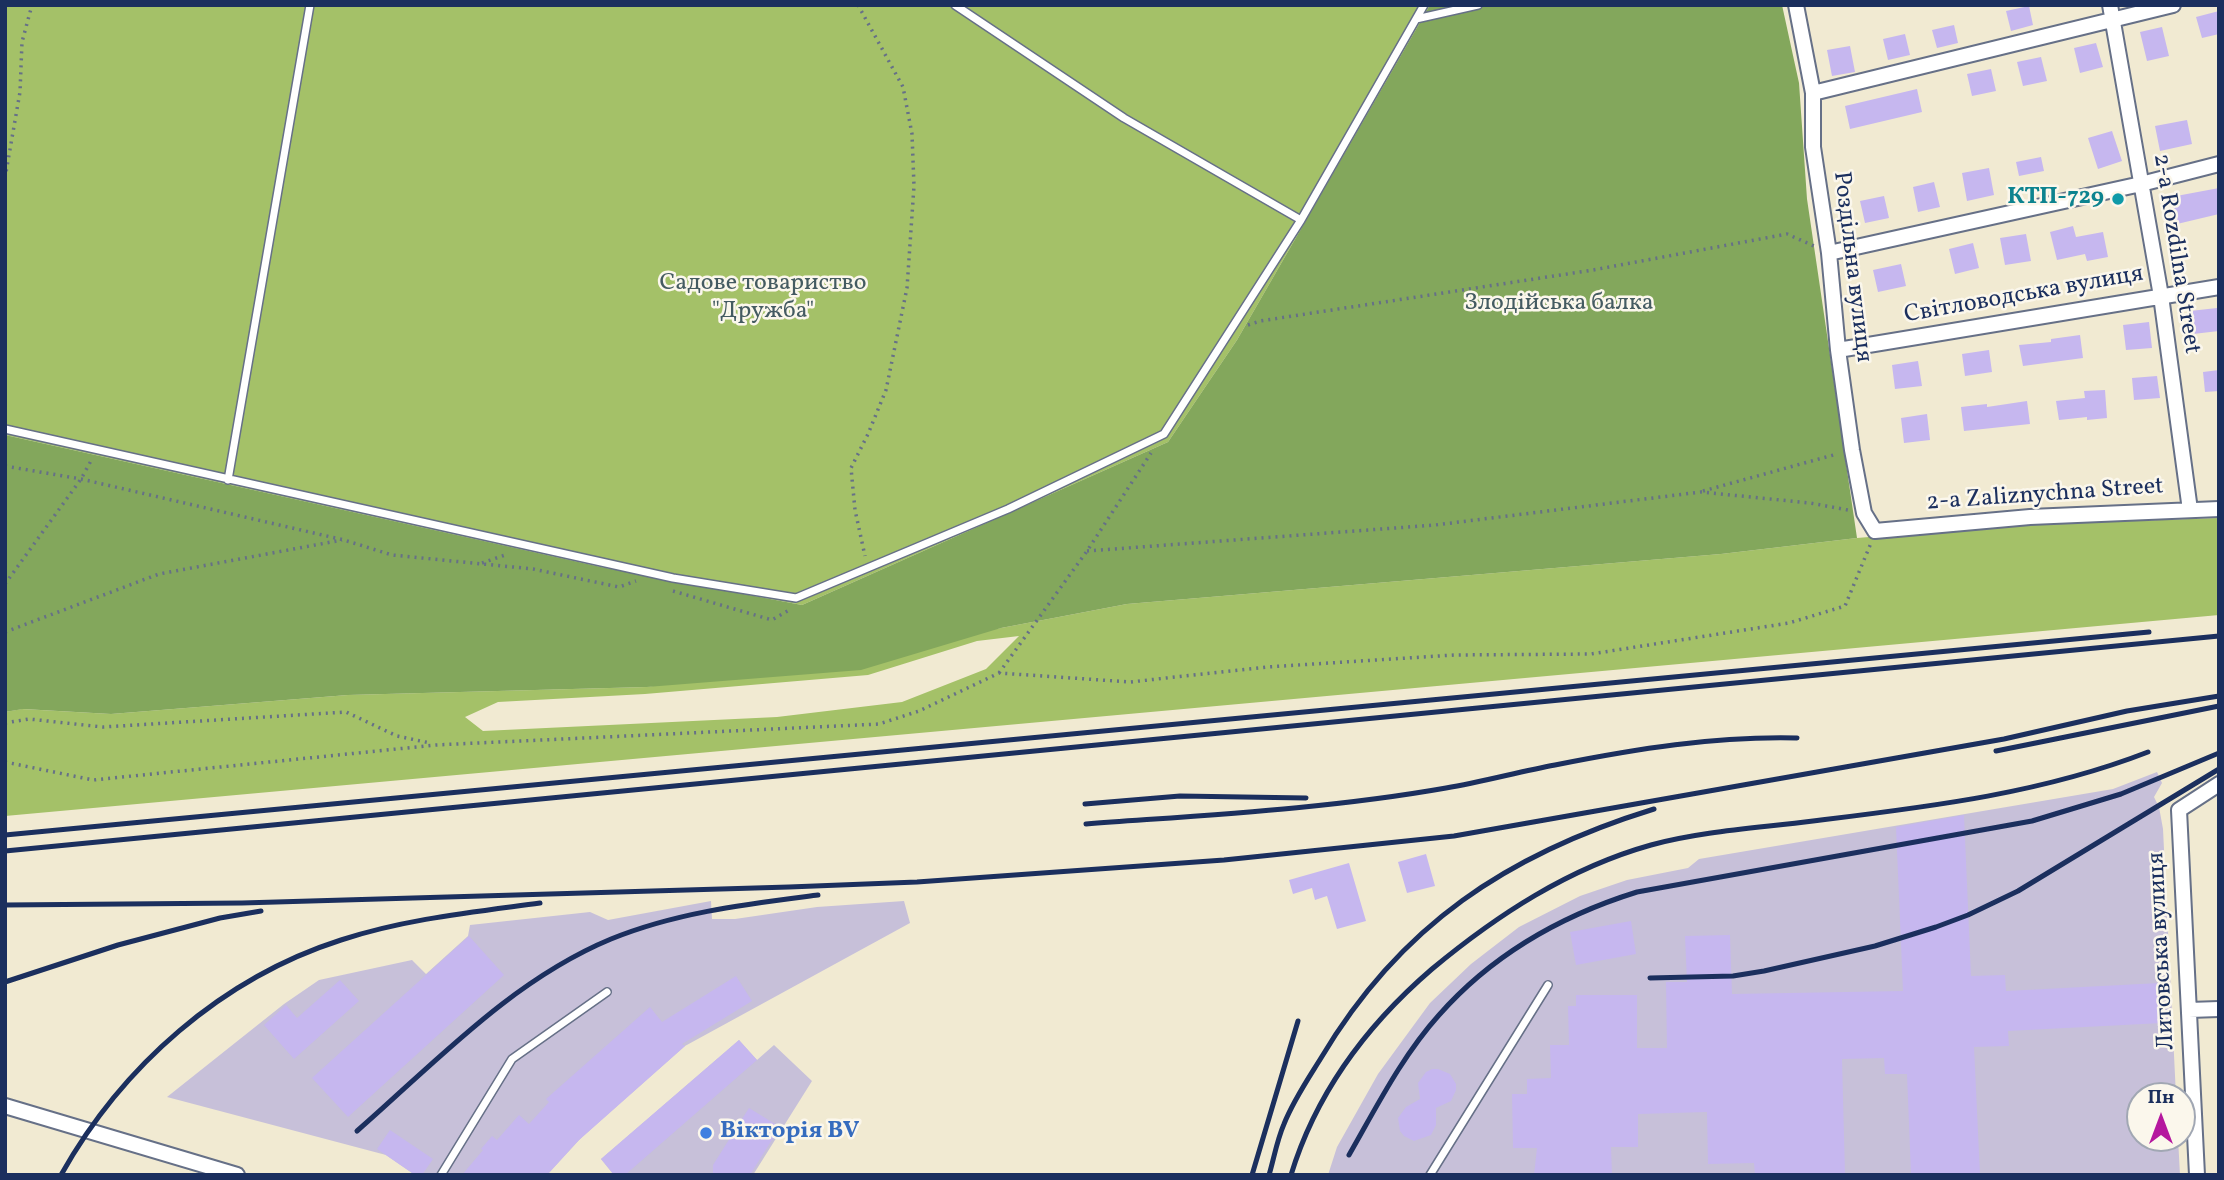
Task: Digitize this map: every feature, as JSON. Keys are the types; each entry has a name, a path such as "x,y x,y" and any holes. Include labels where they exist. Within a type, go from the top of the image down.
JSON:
{"street":[{"name":"Роздільна вулиця","path":"1796,5 1813,93 1813,147 1853,450 1864,513 1875,531"},
{"name":"2-a Rozdilna Street","path":"2110,5 2161,296 2190,510"},
{"path":"1813,93 2173,5"},
{"path":"1829,253 2141,184 2219,164"},
{"name":"Світловодська вулиця","path":"1838,350 2219,287"},
{"name":"2-a Zaliznychna Street","path":"1875,531 2030,517 2219,509"},
{"name":"Литовська вулиця","path":"2197,1175 2179,810 2219,784"},
{"path":"2189,1010 2219,1009"},
{"path":"5,1106 212,1171 237,1175"}],"lane":[{"path":"228,480 310,5"},
{"path":"956,5 1124,118 1301,220"},
{"path":"5,429 673,578 796,598 1008,509 1164,434 1301,220 1424,5"},
{"path":"1416,19 1478,5"},
{"path":"1430,1175 1548,985"},
{"path":"441,1175 512,1059 607,992"}],"path":[{"path":"5,178 20,92 22,42 32,5"},
{"path":"858,5 903,87 912,134 914,186 907,288 886,390 869,434 851,468 855,509 867,568"},
{"path":"1231,332 1259,321 1592,270 1787,234 1829,253"},
{"path":"5,762 93,780 436,745 879,724 919,712 999,673 1087,551 1164,434"},
{"path":"6,581 81,479 97,449"},
{"path":"1087,551 1435,525 1701,492 1853,450"},
{"path":"5,466 81,479 344,540 392,555 533,569 619,587 645,581"},
{"path":"1701,492 1810,503 1864,513"},
{"path":"999,673 1130,682 1267,667 1427,657 1591,654 1790,624 1845,606 1875,531"},
{"path":"5,632 159,574 344,540"},
{"path":"479,564 530,546"},
{"path":"5,723 29,719 103,727 346,712 397,736 436,745"}],"shaded area":[{"path":"2157,772 2162,783 2154,797 2159,807 2163,829 2175,1082 2126,1082 2126,1152 2179,1152 2180,1175 1328,1175 1337,1147 1378,1074 1430,1003 1471,964 1519,927 1580,896 1627,880 1688,868 1699,859 2113,789"},
{"path":"711,901 712,919 735,919 817,907 904,901 910,923 685,1046 581,1138 547,1175 415,1175 386,1155 167,1097 284,1004 319,980 412,960 426,974 468,936 470,925 590,912 608,920"},
{"name":"Вікторія BV","path":"739,1040 757,1060 774,1045 812,1081 753,1175 614,1175 601,1159"}],"green space":[{"name":"Садове товариство \"Дружба\"","path":"5,5 1430,5 1237,340 1168,442 802,605 601,567 5,435"},
{"name":"Злодійська балка","path":"1430,5 1782,5 1799,83 1807,199 1857,538 1721,554 1127,604 1001,628 861,670 647,687 348,695 111,714 23,709 5,712 5,435 601,567 802,605 1168,442 1237,340"},
{"path":"2219,518 2219,615 5,816 5,712 22,709 111,714 348,695 647,687 1001,628 1127,604 1721,554 1857,538 2014,525","holes":["1019,636 986,669 902,702 777,717 483,731 465,717 498,702 645,694 868,675 977,641"]}],"building":[{"path":"2029,6 2033,25 2011,31 2006,11"},
{"path":"2219,11 2219,34 2202,38 2196,17"},
{"path":"1954,25 1958,43 1937,48 1932,30"},
{"path":"2162,27 2169,56 2147,61 2140,32"},
{"path":"1905,34 1910,55 1888,60 1883,39"},
{"path":"2096,43 2103,67 2080,73 2074,48"},
{"path":"1850,46 1855,72 1832,76 1827,50"},
{"path":"2041,57 2047,81 2023,86 2017,62"},
{"path":"1991,69 1996,91 1972,96 1967,74"},
{"path":"1917,89 1922,112 1850,129 1845,106"},
{"path":"2187,120 2192,144 2160,151 2155,126"},
{"path":"2112,131 2122,161 2098,169 2088,138"},
{"path":"2041,157 2044,171 2019,176 2016,162"},
{"path":"1989,168 1994,195 1967,201 1962,173"},
{"path":"1934,182 1940,207 1918,212 1913,187"},
{"path":"2219,188 2219,214 2177,224 2171,197"},
{"path":"1884,196 1889,218 1865,223 1860,201"},
{"path":"2073,226 2076,237 2103,232 2108,257 2087,261 2085,254 2057,260 2050,232"},
{"path":"2026,234 2031,261 2005,265 2000,238"},
{"path":"1973,243 1979,268 1955,274 1949,249"},
{"path":"1901,264 1906,286 1878,292 1873,270"},
{"path":"2217,308 2219,331 2193,334 2190,311"},
{"path":"2149,322 2152,348 2126,350 2123,325"},
{"path":"2080,335 2083,358 2023,366 2019,345 2051,342 2051,339"},
{"path":"1989,350 1992,372 1965,376 1962,354"},
{"path":"1918,361 1922,386 1895,389 1892,365"},
{"path":"2219,370 2219,391 2205,392 2203,372"},
{"path":"2157,376 2160,398 2134,400 2132,378"},
{"path":"2105,390 2107,418 2059,420 2056,401 2085,398 2084,391"},
{"path":"2027,401 2030,424 1964,431 1961,407 1987,404 1987,407"},
{"path":"1927,414 1930,440 1904,443 1901,418"},
{"path":"1964,815 1971,976 2005,975 2006,991 2160,983 2162,1023 2008,1031 2009,1046 1974,1047 1980,1175 1911,1175 1907,1074 1885,1074 1884,1058 1842,1059 1845,1175 1755,1175 1754,1163 1708,1164 1707,1112 1638,1114 1638,1147 1611,1147 1612,1175 1534,1175 1537,1148 1513,1148 1512,1094 1527,1094 1527,1079 1551,1078 1550,1045 1569,1045 1568,1006 1576,1006 1576,995 1637,995 1637,1048 1667,1048 1666,982 1687,982 1685,936 1730,935 1732,994 1903,991 1896,827"},
{"path":"1426,854 1435,886 1407,893 1398,862"},
{"path":"1349,863 1366,921 1337,929 1327,896 1315,900 1312,888 1293,894 1289,880"},
{"path":"1631,921 1636,954 1576,965 1570,932"},
{"path":"469,936 504,975 348,1117 312,1078"},
{"path":"736,976 752,1001 682,1044 685,1046 578,1141 547,1175 462,1175 492,1136 497,1140 519,1115 529,1124 549,1102 546,1099 650,1007 662,1022"},
{"path":"340,980 359,1001 294,1059 264,1025 286,1005 297,1018"},
{"path":"739,1040 757,1060 625,1175 614,1175 601,1159"},
{"path":"1432,1069 1450,1074 1456,1084 1456,1090 1451,1101 1436,1108 1436,1125 1431,1135 1414,1141 1400,1131 1398,1118 1406,1107 1420,1099 1418,1083 1426,1072"},
{"path":"749,1108 780,1127 750,1175 713,1175 713,1165"},
{"path":"390,1130 433,1159 422,1175 415,1175 377,1149"}],"railway":[{"path":"5,835 2149,632"},
{"path":"5,851 2219,636"},
{"path":"5,905 242,903 789,887 917,882 1224,860 1454,836 2004,739 2127,711 2219,696"},
{"path":"1996,751 2219,706"},
{"path":"1086,824 1356,801 1460,786 1645,749 1705,741 1797,738"},
{"path":"1291,1175 1302,1145 1330,1088 1386,1013 1432,969 1482,930 1535,895 1591,866 1671,840 1898,810 2025,789 2066,779 2148,752"},
{"path":"1349,1155 1413,1048 1460,993 1481,974 1529,940 1581,913 1637,892 2032,821 2121,794 2219,753"},
{"path":"1650,978 1733,976 1764,971 1875,946 1936,927 2018,891 2219,769"},
{"path":"1085,804 1180,796 1306,798"},
{"path":"1269,1175 1279,1136 1288,1115 1321,1058 1352,1011 1386,969 1423,933 1462,900 1505,872 1551,848 1654,809"},
{"path":"357,1131 476,1024 575,956 611,939 661,922 713,910 818,895"},
{"path":"61,1175 86,1135 145,1063 179,1031 216,1002 256,977 297,957 365,933 440,917 540,903"},
{"path":"5,982 118,945 220,918 261,911"},
{"path":"1252,1175 1298,1021"}],"place":[{"name":"КТП-729","path":"2118,199"},
{"name":"Вікторія BV","path":"706,1133"}]}
